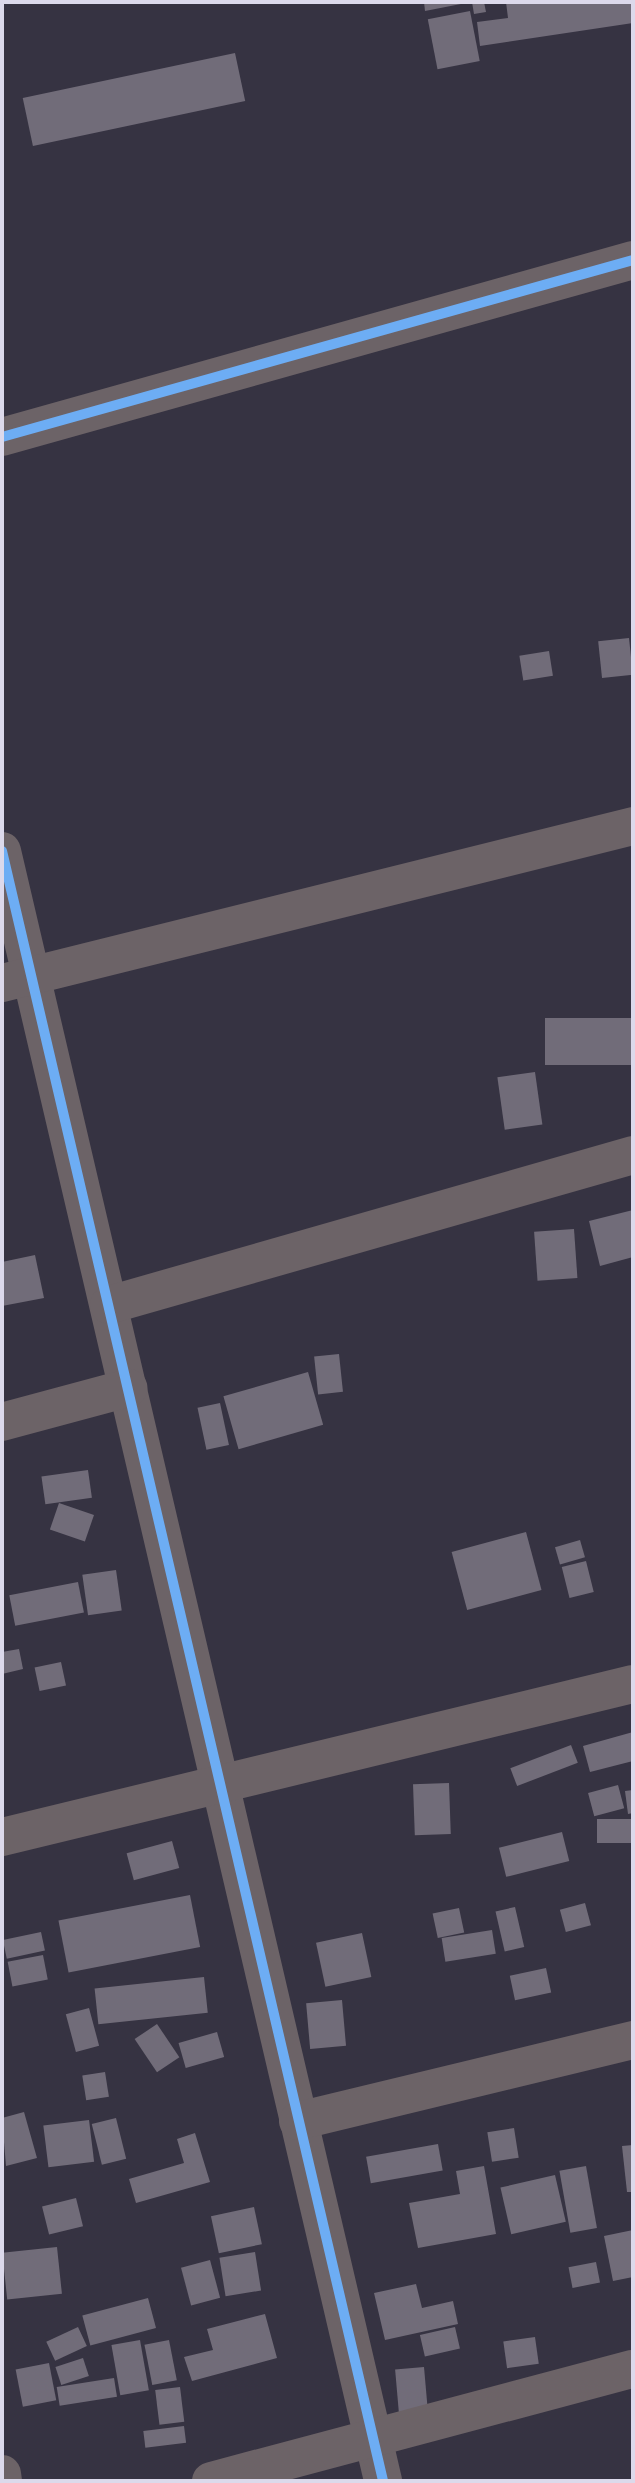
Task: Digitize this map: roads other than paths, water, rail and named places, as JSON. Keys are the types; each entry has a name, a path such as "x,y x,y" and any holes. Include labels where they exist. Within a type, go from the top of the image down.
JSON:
{"street":[{"path":"2,437 633,260"},
{"path":"17,979 633,826"},
{"path":"2,851 17,979 109,1305 383,2481"},
{"path":"109,1305 633,1154"},
{"path":"2,1422 128,1388"},
{"path":"2,1837 633,1684"},
{"path":"298,2121 633,2040"},
{"path":"211,2481 633,2369"},
{"path":"2,2474 3,2481"}]}
